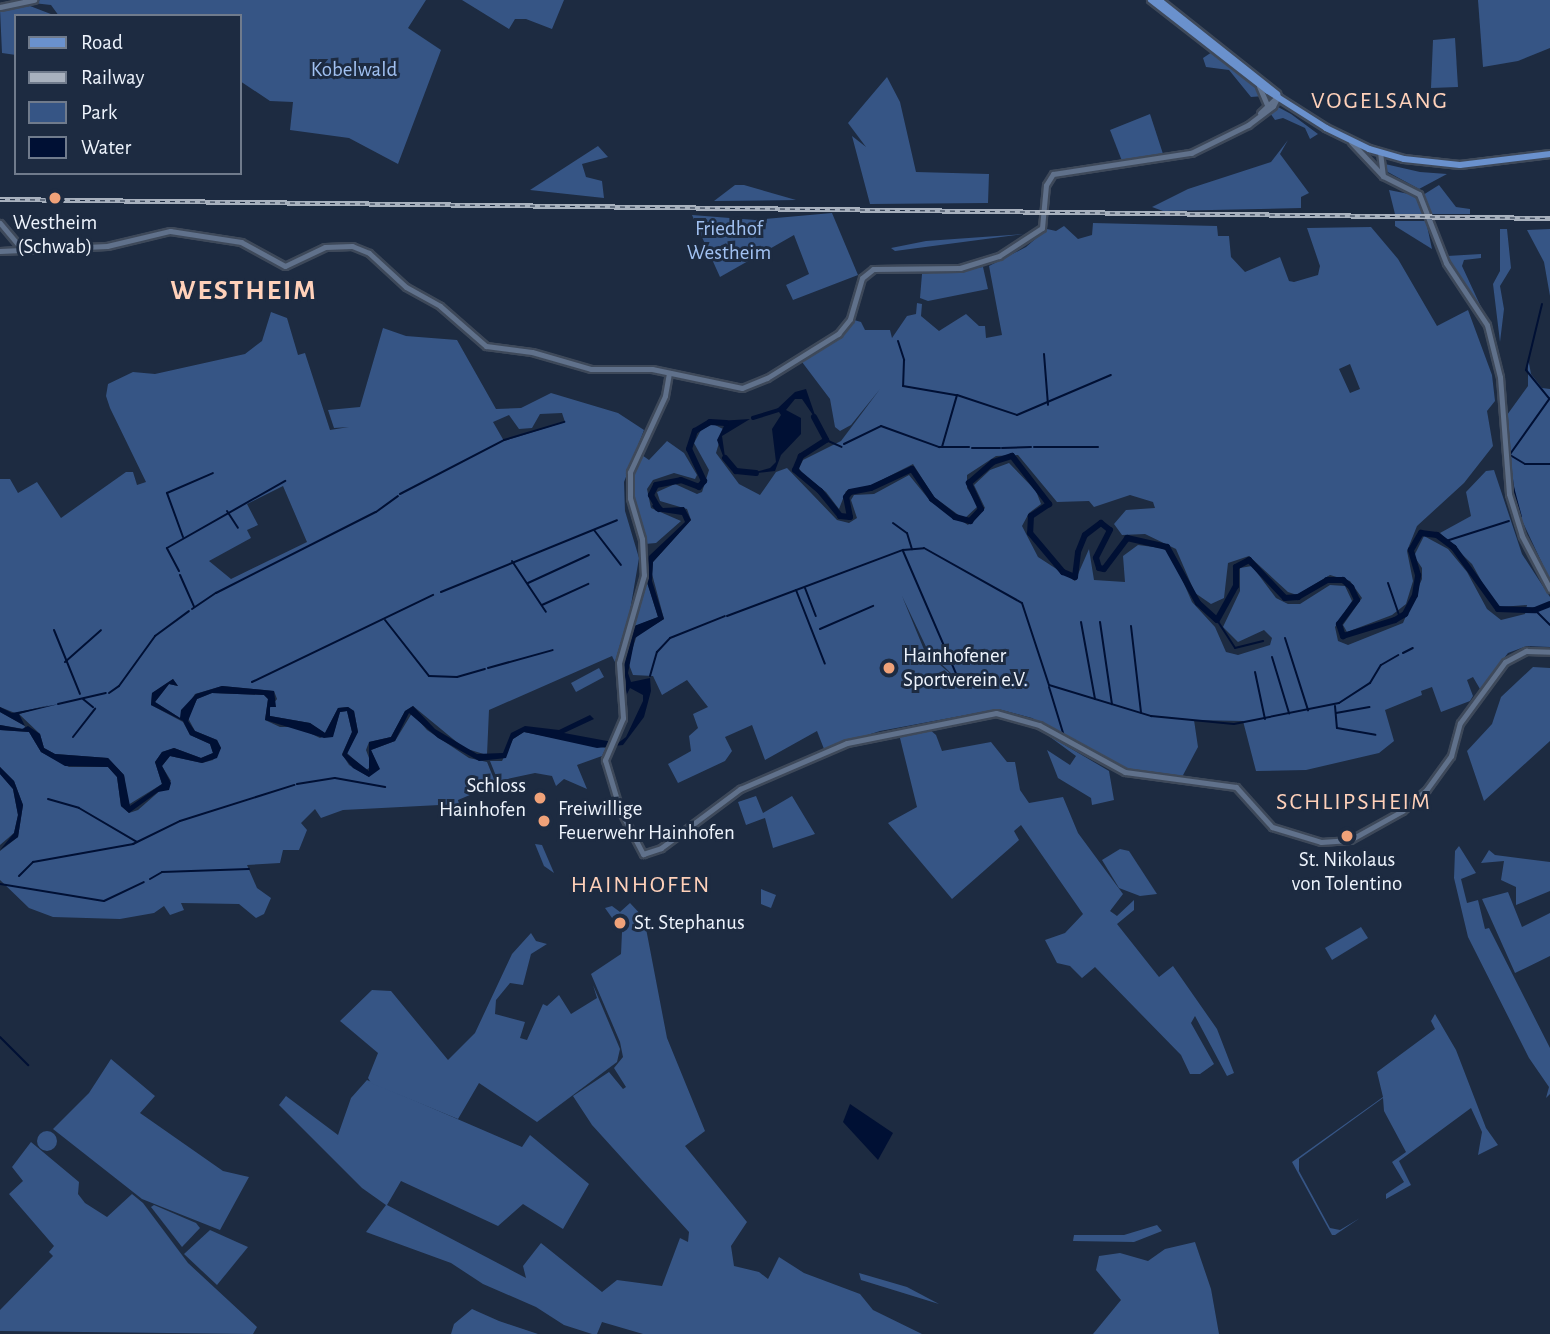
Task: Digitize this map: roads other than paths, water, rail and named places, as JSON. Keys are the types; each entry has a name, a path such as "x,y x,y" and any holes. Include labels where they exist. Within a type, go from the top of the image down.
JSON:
{"main road":[{"path":"1151,0 1255,81 1349,140 1380,152 1424,163 1460,165 1550,153"},
{"path":"1159,0 1278,96"}],"street":[{"path":"0,7 34,0"},
{"path":"1255,81 1267,105"},
{"path":"1254,120 1278,96"},
{"path":"0,251 20,247 107,246 170,231 241,242 285,266 325,247 352,246 372,255 406,287 444,309 482,344 594,369 669,373 729,388 757,383 845,327 862,278 873,269 942,270 985,261 1029,240 1042,228 1046,185 1052,174 1171,159 1254,120 1278,96"},
{"path":"1349,140 1383,176 1409,186 1425,203 1446,263 1487,325 1500,377 1508,494 1515,519 1550,589"},
{"path":"1373,165 1380,152"},
{"path":"1380,152 1383,176"},
{"path":"0,223 20,247"},
{"path":"7,230 12,249"},
{"path":"669,373 666,395 629,472 629,494 642,539 644,565 640,597 619,663 624,703 607,754 617,801 643,854 661,848 740,789 835,747 878,733 996,713 1031,722 1125,772 1236,787 1272,827 1321,842 1350,840 1402,811 1427,789 1451,757 1460,723 1505,662 1526,651 1550,652"}],"water":[{"path":"806,389 817,421 802,399 795,399 786,410 801,418 801,434 781,455 775,471 748,474 770,468 776,462 772,429 781,415 777,409 795,392"},
{"path":"750,419 722,436 726,464 717,440 724,426 719,421"},
{"path":"656,501 663,508 684,507 691,520 653,562 652,581 664,619 635,638 628,673 631,682 650,678 651,691 644,717 623,745 597,748 524,732 513,739 506,758 479,761 438,738 409,713 395,741 371,750 380,769 369,777 353,768 342,755 352,732 347,711 340,712 333,737 324,738 265,720 268,699 264,695 212,693 197,699 188,721 195,731 217,740 221,748 217,758 202,763 170,756 162,766 171,783 169,790 158,792 129,813 121,806 117,777 108,767 65,766 41,752 29,732 0,730 0,725 22,729 28,726 40,734 44,748 55,754 108,758 124,775 130,806 162,784 155,762 162,752 174,748 201,758 213,753 210,744 190,735 183,721 151,705 152,693 173,679 178,686 169,684 155,702 180,718 181,710 196,694 222,686 274,691 276,707 270,707 270,716 310,723 325,733 338,708 348,707 354,711 358,732 347,754 369,771 369,742 391,737 405,711 413,706 435,729 477,754 503,753 511,733 525,726 559,730 590,715 594,719 564,733 618,743 626,737 643,701 643,695 630,688 625,698 624,651 634,626 658,617 646,579 649,556 685,522 682,515 656,511 652,506"},
{"path":"59,704 19,714 25,726 0,712 0,707 12,713"},
{"path":"0,767 14,781 23,805 18,837 0,850 14,833 18,815 13,789 0,774"},
{"path":"850,1104 893,1133 878,1160 843,1122"}],"waterway":[{"path":"1542,304 1526,370 1549,398"},
{"path":"898,341 904,360 903,386 955,395"},
{"path":"1044,354 1048,405"},
{"path":"942,447 957,395 1017,415 1111,375"},
{"path":"1508,457 1550,398"},
{"path":"753,418 779,410"},
{"path":"814,417 826,440 801,456 795,470 820,491 840,516 850,517 846,497 850,492 871,488 912,469 932,499 955,517 970,521 981,509 969,483 993,462 1012,456 1049,504 1031,516 1030,533 1063,572 1075,577 1078,552 1085,535 1101,523 1110,530 1096,558 1099,568 1104,569 1127,538 1167,547 1198,603 1217,620 1236,586 1236,567 1249,560 1285,598 1298,597 1327,580 1343,580 1351,587 1357,600 1339,624 1343,636 1395,620 1405,614 1415,595 1418,575 1411,550 1421,533 1437,535 1454,548 1498,609 1535,610 1550,604"},
{"path":"400,494 504,440 564,422"},
{"path":"659,509 651,495 656,485 681,480 699,487 704,481 689,449 695,431 710,422 726,423"},
{"path":"844,444 881,426 939,447 969,447"},
{"path":"826,440 842,447"},
{"path":"1002,448 1031,447"},
{"path":"1034,447 1098,447"},
{"path":"972,448 1000,448"},
{"path":"1510,455 1525,464 1550,464"},
{"path":"725,458 736,471 756,473"},
{"path":"183,537 167,493 213,473"},
{"path":"1510,476 1521,517"},
{"path":"179,571 167,548 285,481"},
{"path":"192,609 216,593 376,512 398,496"},
{"path":"227,511 238,528"},
{"path":"441,592 617,520"},
{"path":"1446,541 1509,521"},
{"path":"893,523 907,533 912,549"},
{"path":"594,530 621,565"},
{"path":"727,616 903,550 924,548 1022,603 1049,685 1151,716 1234,724 1339,703 1370,683 1381,665 1398,655"},
{"path":"903,551 957,676"},
{"path":"528,583 589,555"},
{"path":"512,561 546,612"},
{"path":"180,575 194,606"},
{"path":"1388,583 1400,617"},
{"path":"542,605 588,584"},
{"path":"805,588 816,616"},
{"path":"796,590 825,664"},
{"path":"252,682 433,595"},
{"path":"820,629 873,606"},
{"path":"1535,610 1550,625"},
{"path":"109,693 119,686 155,636 189,611"},
{"path":"650,676 657,652 670,638 725,616"},
{"path":"385,620 429,676 457,677 485,669"},
{"path":"1217,620 1235,648 1263,641"},
{"path":"1081,622 1095,699"},
{"path":"1100,622 1112,704"},
{"path":"1131,626 1141,712"},
{"path":"54,630 80,694"},
{"path":"65,662 101,630"},
{"path":"1285,638 1308,710"},
{"path":"1403,653 1413,648"},
{"path":"488,668 553,650"},
{"path":"1272,657 1289,713"},
{"path":"1255,672 1265,719"},
{"path":"1049,687 1064,736"},
{"path":"58,704 106,693"},
{"path":"83,699 93,707"},
{"path":"1335,706 1337,728 1375,735"},
{"path":"1336,713 1369,707"},
{"path":"73,737 95,709"},
{"path":"297,784 335,778 385,787"},
{"path":"19,876 33,862 133,844 180,821 294,785"},
{"path":"48,799 79,808 137,842"},
{"path":"150,879 162,872 249,869"},
{"path":"0,884 104,901 144,882"},
{"path":"0,1037 28,1065"}],"railway":[{"path":"0,199 1550,218"}],"place":[{"name":"Westheim (Schwab)","path":"55,198"},
{"name":"Hainhofener Sportverein e.V.","path":"889,668"},
{"name":"Schloss Hainhofen","path":"540,798"},
{"name":"Freiwillige Feuerwehr Hainhofen","path":"544,821"},
{"name":"St. Nikolaus von Tolentino","path":"1347,836"},
{"name":"St. Stephanus","path":"620,923"}],"district":[{"name":"VOGELSANG","path":"1380,102"},
{"name":"WESTHEIM","path":"244,291"},
{"name":"SCHLIPSHEIM","path":"1354,803"},
{"name":"HAINHOFEN","path":"641,886"}],"park label":[{"name":"Kobelwald","path":"354,70"},
{"name":"Friedhof Westheim","path":"729,241"}]}
